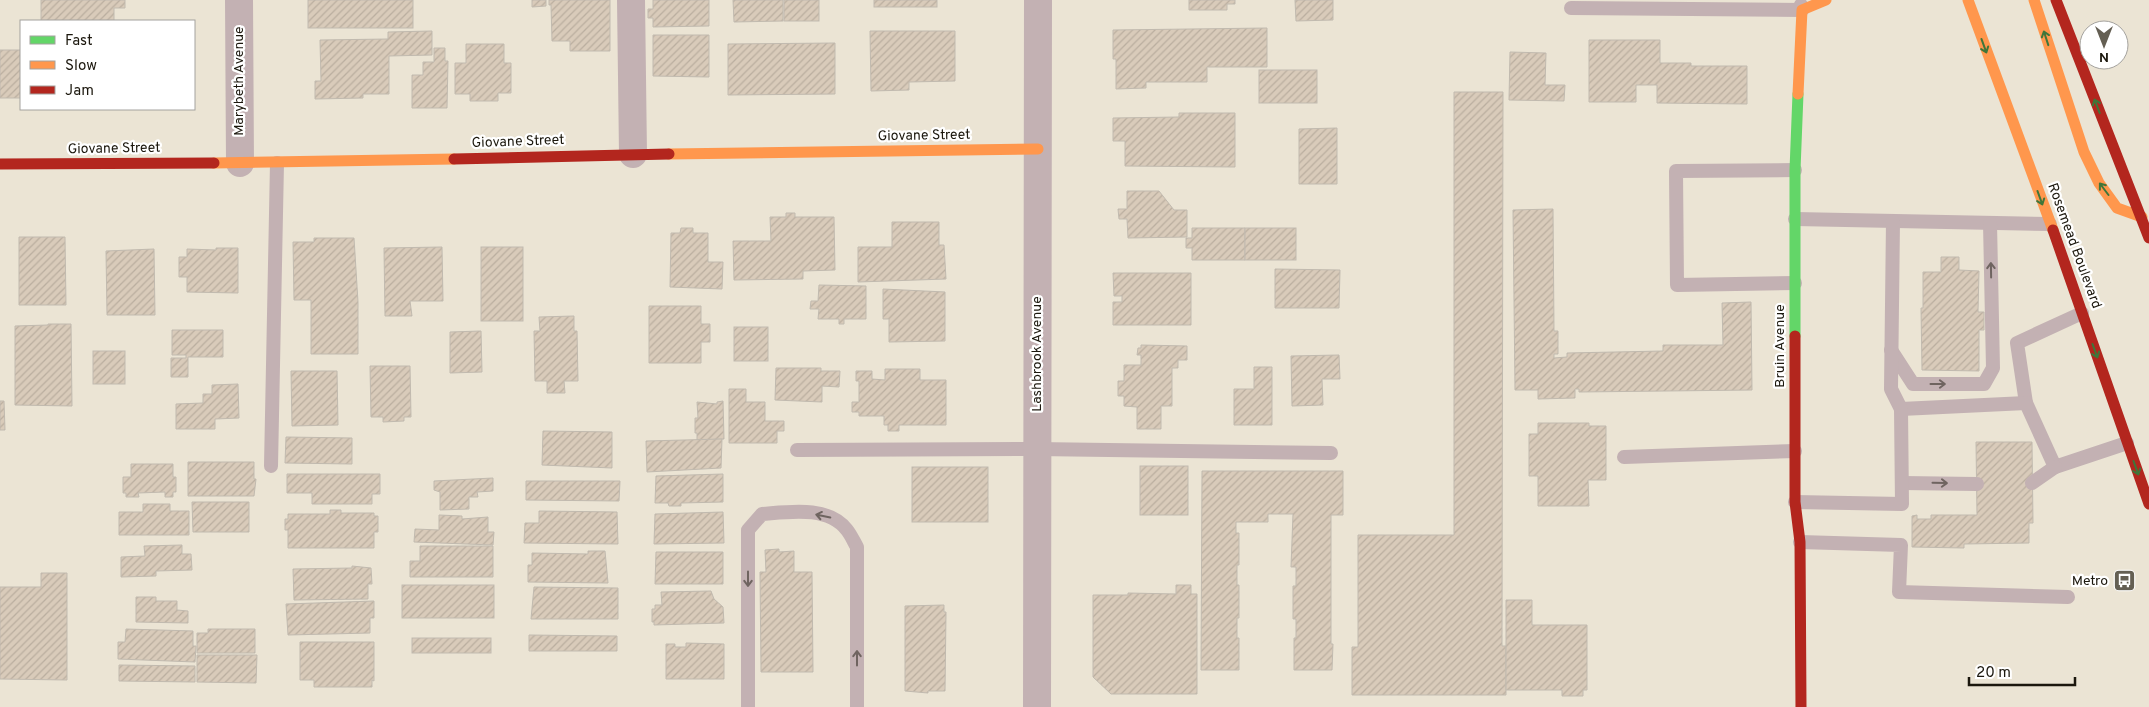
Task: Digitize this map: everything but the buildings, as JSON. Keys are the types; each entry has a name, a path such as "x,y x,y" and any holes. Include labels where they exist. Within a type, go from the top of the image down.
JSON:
{"street":[{"name":"Marybeth Avenue","path":"239,0 240,163"},
{"path":"631,0 633,154"},
{"name":"Lashbrook Avenue","path":"1037,707 1038,0"},
{"path":"1801,5 1826,0"},
{"name":"Rosemead Boulevard","path":"1968,0 2149,504"},
{"path":"2034,0 2084,152 2099,183 2117,208 2146,224"},
{"path":"2056,0 2146,224"},
{"name":"Bruin Avenue","path":"1800,707 1800,542 1795,502 1795,170 1801,5"},
{"name":"Giovane Street","path":"0,164 277,163 633,154 1038,149"}],"lane":[{"path":"1571,8 1801,5"},
{"path":"271,466 277,163"},
{"path":"1795,170 1676,171 1676,180 1677,284 1795,283"},
{"path":"1795,220 2050,224"},
{"path":"1795,502 1902,504 1901,409 1891,389 1892,221"},
{"path":"1891,349 1913,384 1984,384 1993,368 1990,223"},
{"path":"2055,467 2026,403 2017,343 2082,313"},
{"path":"1901,409 2026,403"},
{"path":"2032,483 2055,467 2127,443"},
{"path":"797,450 1036,449 1331,453"},
{"path":"1624,457 1795,451"},
{"path":"1902,483 1977,484"},
{"path":"748,707 748,530 762,514 804,512 832,518 846,529 857,547 857,707"},
{"path":"1800,542 1901,545 1899,592 2068,597"}],"traffic: fast":[{"path":"1795,336 1795,170 1798,94"}],"traffic: slow":[{"path":"1798,94 1802,10 1826,0"},
{"path":"1968,0 2053,230"},
{"path":"2034,0 2084,152 2099,183 2117,208 2142,217"},
{"path":"669,154 1038,149"},
{"path":"214,163 454,159"}],"traffic: jam":[{"path":"2056,0 2149,238"},
{"path":"454,159 669,154"},
{"path":"0,164 214,163"},
{"path":"2053,230 2149,504"},
{"path":"1795,336 1795,502 1800,542 1801,707"}],"place":[{"name":"Metro","path":"2124,581"}]}
